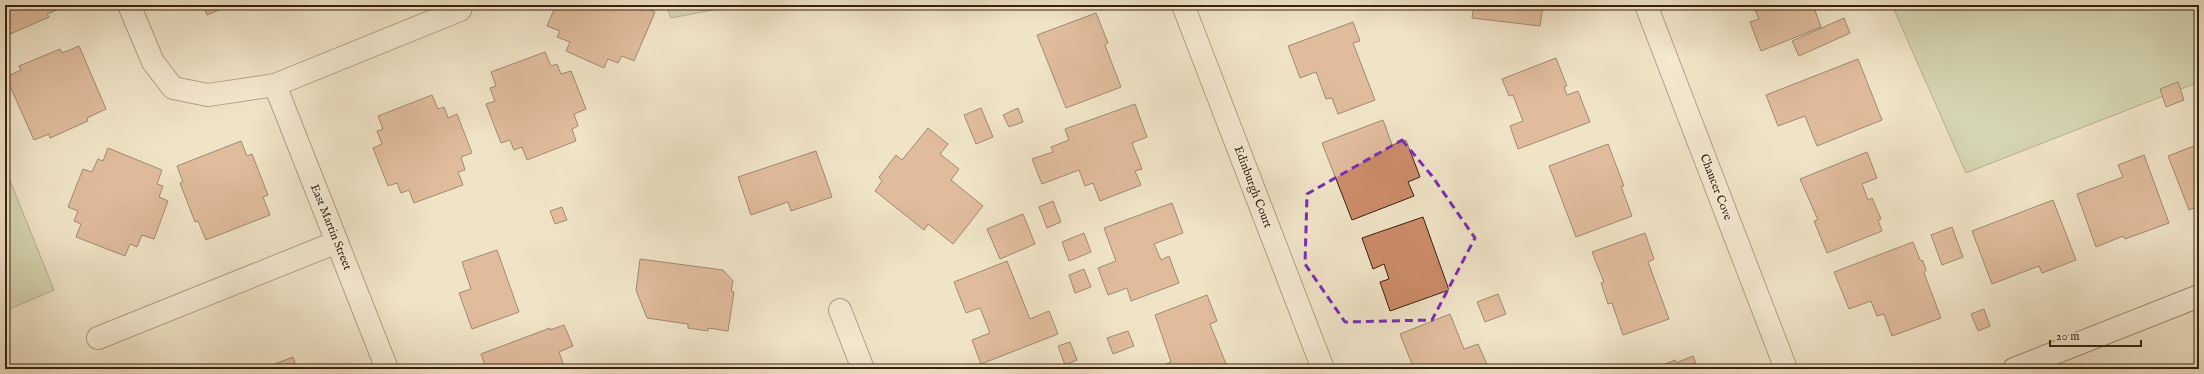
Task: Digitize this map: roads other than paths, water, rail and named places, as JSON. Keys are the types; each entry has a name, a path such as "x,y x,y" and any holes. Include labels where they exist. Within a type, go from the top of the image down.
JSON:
{"street":[{"path":"129,5 153,62 173,88 208,95 275,85 460,10 462,5"},
{"name":"Edinburgh Court","path":"1183,5 1323,369"},
{"name":"Chaucer Cove","path":"1646,5 1786,369"},
{"name":"East Martin Street","path":"275,85 387,369"},
{"path":"98,338 337,242"},
{"path":"2014,369 2199,296"},
{"path":"840,310 863,369"}]}
